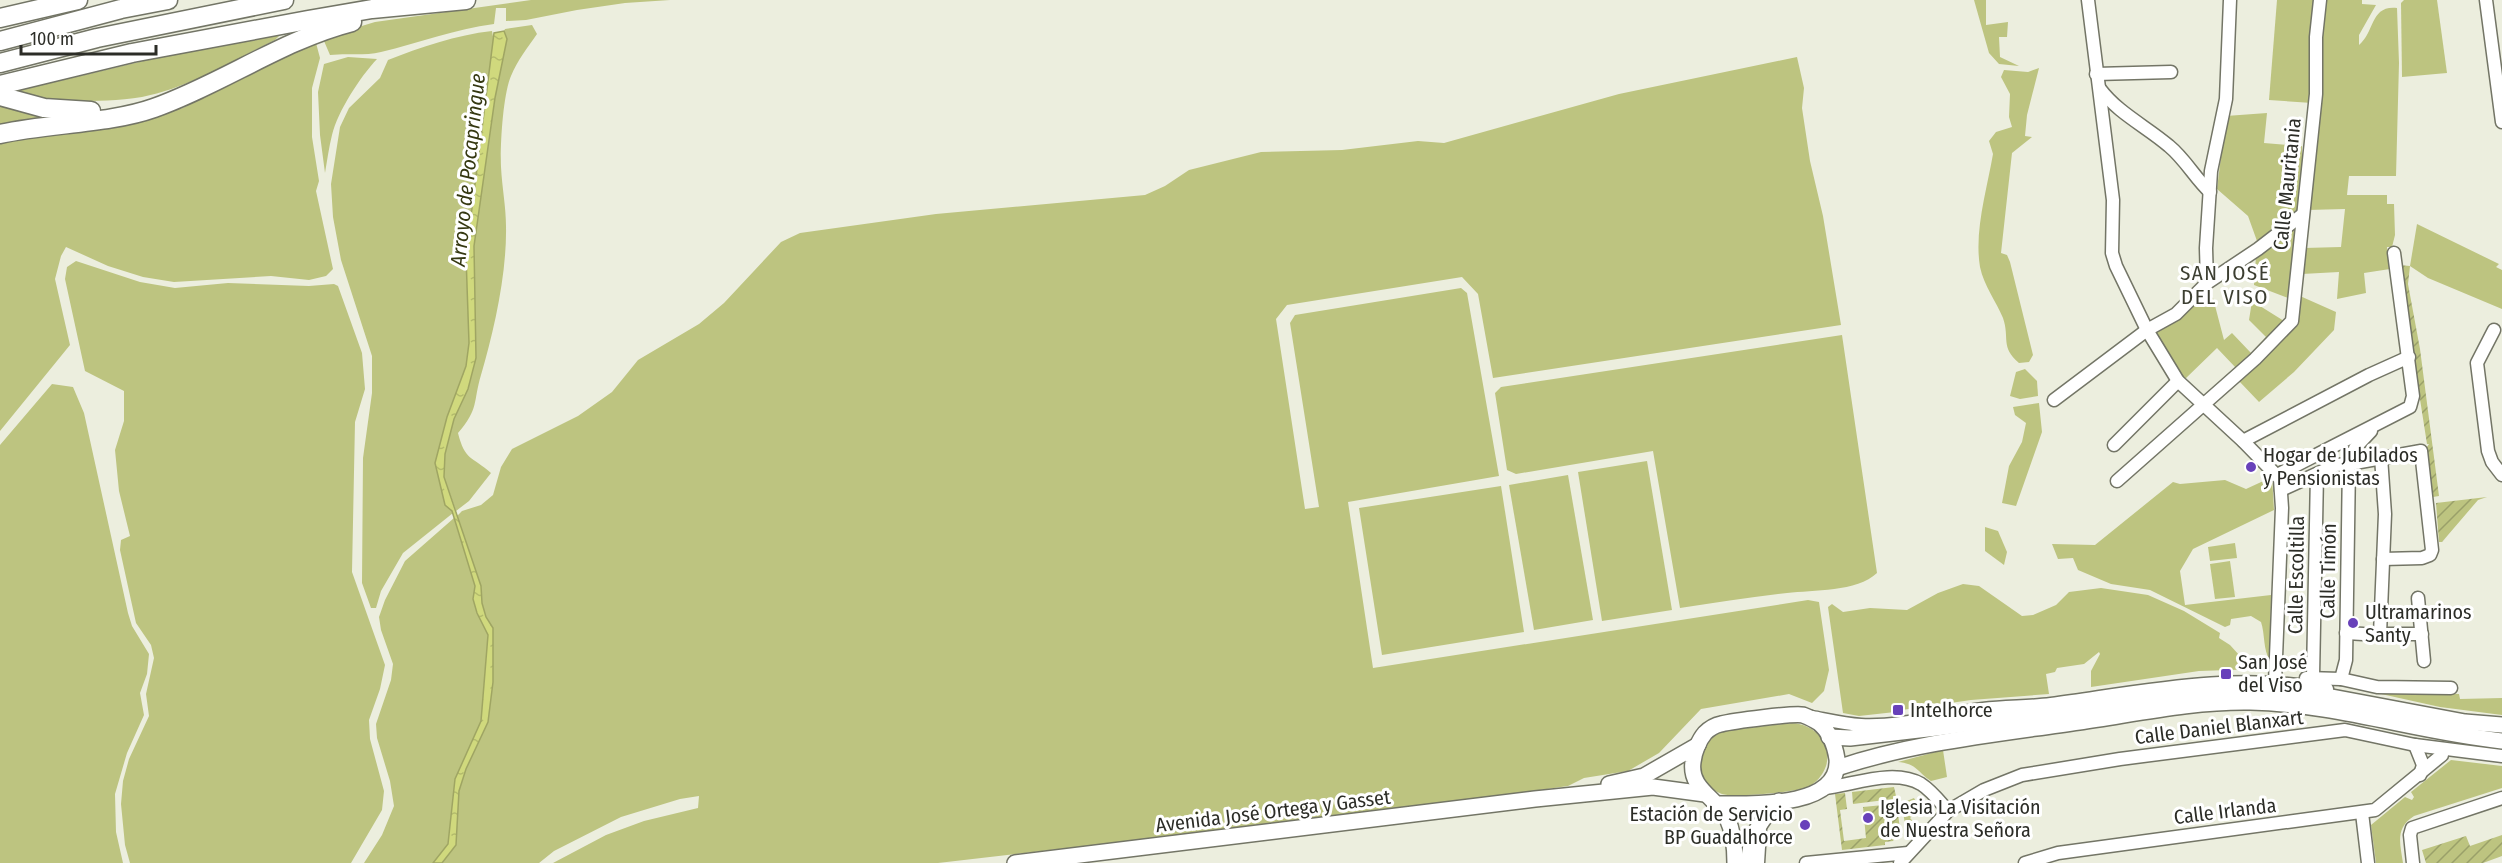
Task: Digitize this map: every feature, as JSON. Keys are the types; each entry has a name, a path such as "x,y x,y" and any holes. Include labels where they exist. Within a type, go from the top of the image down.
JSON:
{"highway":[{"path":"38,8 56,0"},
{"path":"0,18 78,0"},
{"path":"0,41 121,9 168,0"},
{"path":"0,63 97,38 284,0"},
{"path":"0,85 155,48 372,9 466,0"},
{"path":"0,134 129,115 171,101 302,39 344,24 411,7"},
{"path":"0,96 44,108 90,111 171,101"}],"main road":[{"path":"1829,737 1850,738 1936,728 2194,692 2252,690 2316,694 2445,718 2502,725"},
{"path":"1718,804 1779,801 1806,797 1824,788 1838,768 1873,756 1998,734 2194,705 2250,702 2320,708 2457,735 2502,741"},
{"path":"1735,863 1735,851 1728,819 1718,804 1698,787 1692,765 1698,745 1706,732 1719,724 1802,715 1820,724 1835,745 1838,768"},
{"name":"Avenida José Ortega y Gasset","path":"1535,799 1644,776 1698,745"},
{"name":"Avenida José Ortega y Gasset","path":"1015,863 1535,799 1653,787 1705,794"},
{"path":"1749,863 1752,836 1768,812 1779,801"}],"street":[{"path":"2088,0 2113,200 2112,253 2116,266 2147,330 2178,381 2277,475 2281,490 2275,682"},
{"path":"2207,284 2206,248 2211,171 2226,99 2230,0"},
{"name":"Calle Mauritania","path":"2117,481 2255,359 2292,321 2316,94 2316,37 2320,0"},
{"path":"2486,0 2499,75 2502,122"},
{"path":"2096,74 2171,72"},
{"path":"2099,88 2109,101 2171,147 2199,183 2210,192"},
{"path":"2054,400 2147,330 2176,314 2207,284 2302,215"},
{"path":"2277,475 2410,407 2413,396 2409,357 2394,253"},
{"path":"2494,330 2477,363 2488,451 2492,462 2502,475"},
{"path":"2243,441 2369,375 2409,357"},
{"path":"2114,445 2178,381"},
{"path":"2341,442 2349,442 2355,448 2378,424"},
{"name":"Calle Timón","path":"2341,679 2346,660 2349,464 2355,457 2355,448"},
{"path":"2281,490 2336,465 2421,451 2432,550 2430,555 2422,558 2383,560"},
{"path":"2381,457 2385,514 2380,634 2422,634"},
{"name":"Calle Escoltilla","path":"2313,676 2317,474"},
{"path":"2418,598 2424,661"},
{"path":"2346,633 2363,634"},
{"path":"2275,682 2313,676 2377,687 2451,688"},
{"path":"1802,715 1860,725 1882,724 1984,708 2048,705 2159,688 2227,681 2275,682 2365,695 2445,718"},
{"name":"Calle Daniel Blanxart","path":"1904,858 1948,811 1984,790 2022,775 2120,759 2345,730 2415,746 2502,756"},
{"path":"2415,746 2423,765 2420,776"},
{"name":"Calle Irlanda","path":"2025,863 2069,851 2375,810 2420,776 2442,755"},
{"path":"1824,788 1885,778 1904,778 1917,782 1929,790 1948,811"},
{"path":"2413,863 2410,835 2412,828 2502,798"},
{"path":"2362,813 2368,863"},
{"path":"1758,863 1761,823"},
{"path":"1806,863 1904,858"}],"shaded area":[{"path":"531,0 670,0 625,3 526,20 506,21 506,8 496,8 494,24 465,29 375,53 330,55 324,41 316,43 320,58 312,88 312,137 319,181 316,191 333,269 326,276 309,280 271,276 174,282 143,277 108,266 66,247 61,256 55,279 70,345 0,431 0,141 12,137 79,133 113,127 183,108 259,66 312,41 375,22"},
{"path":"1974,0 1986,0 1986,25 2008,22 2007,37 1999,37 2000,57 2019,66 1999,64 1989,53"},
{"path":"2277,0 2319,0 2312,103 2269,100"},
{"path":"2323,0 2362,0 2362,4 2376,5 2359,35 2359,45 2377,15 2388,8 2397,8 2399,63 2396,176 2349,176 2347,195 2387,195 2387,204 2394,204 2395,235 2392,247 2387,247 2390,269 2364,273 2366,293 2337,299 2339,272 2302,274 2304,248 2341,247 2345,209 2307,210"},
{"path":"2404,0 2437,0 2447,73 2402,77 2401,3"},
{"path":"532,25 537,34 513,70 504,107 501,158 506,244 499,302 474,405 465,425 458,433 463,449 491,473 469,501 456,511 444,477 445,454 454,419 468,389 476,358 474,246 495,98 507,39 504,31"},
{"path":"492,31 494,42 466,256 469,343 466,366 447,417 435,463 453,513 403,553 381,591 376,608 371,608 362,583 363,458 372,393 372,356 341,260 333,217 331,184 340,127 349,108 380,78 388,60 439,42"},
{"path":"282,33 275,40 210,73 159,93 133,98 72,101 68,118 0,126 0,95 177,53"},
{"path":"348,57 377,59 344,105 332,135 325,173 318,92 324,64"},
{"path":"1797,57 1804,88 1802,108 1810,161 1823,216 1841,325 1493,378 1478,294 1462,277 1287,305 1276,319 1305,509 1319,507 1290,323 1295,315 1461,288 1467,293 1499,476 1348,502 1373,668 1808,600 1819,602 1829,670 1824,691 1812,703 1789,694 1701,709 1659,753 1628,771 1584,778 1568,786 1406,809 938,863 553,863 606,835 644,821 698,808 699,796 680,799 621,817 554,851 539,863 442,863 456,845 459,791 466,769 488,722 493,682 493,628 486,617 481,586 457,516 462,511 481,505 493,495 501,467 512,449 578,416 612,392 638,360 699,324 724,303 781,242 800,233 936,214 1145,195 1165,186 1189,170 1261,152 1342,150 1418,141 1444,143 1619,94"},
{"path":"2039,68 2027,115 2025,136 2032,137 2012,153 2001,253 2007,255 2010,262 2033,355 2029,362 2019,363 2009,352 2003,318 1982,274 1979,239 1993,154 1989,141 1996,132 2012,127 2009,117 2010,94 2001,77 2004,70 2028,72"},
{"path":"2267,113 2264,143 2302,146 2302,191 2297,208 2288,303 2288,298 2254,285 2257,241 2248,216 2217,189 2226,116"},
{"path":"2417,224 2499,264 2496,267 2502,270 2502,309 2428,278 2410,266"},
{"path":"76,261 140,282 175,288 228,283 309,286 334,284 338,286 362,353 365,389 355,422 352,572 385,665 380,689 369,720 370,739 384,791 382,810 351,863 130,863 125,845 121,804 123,781 129,759 149,716 146,694 154,658 151,645 136,623 120,550 121,540 130,536 119,491 115,450 124,421 124,391 85,371 65,279 67,267"},
{"path":"2399,265 2410,266 2408,284 2420,349 2439,496 2433,497 2427,447 2429,444 2427,444"},
{"path":"2205,292 2213,298 2224,340 2232,333 2251,353 2266,337 2249,320 2252,301 2284,321 2255,356 2251,354 2236,368 2217,348 2185,379 2154,333"},
{"path":"2300,296 2336,312 2334,330 2294,372 2259,402 2239,381 2298,325"},
{"path":"1842,335 1877,573 1858,584 1680,608 1653,451 1516,474 1507,470 1495,393 1501,387"},
{"path":"2025,369 2037,381 2038,396 2020,399 2010,396 2016,372"},
{"path":"52,384 73,387 84,413 128,613 132,626 149,654 147,674 140,693 144,715 127,753 115,794 116,832 123,863 0,863 0,445"},
{"path":"2039,403 2042,432 2016,506 2002,503 2009,466 2022,442 2026,423 2015,415 2013,407"},
{"path":"1647,461 1672,610 1602,621 1578,472"},
{"path":"1568,475 1593,620 1534,630 1509,485"},
{"path":"2272,477 2274,510 2193,549 2180,571 2185,605 2271,595 2270,660 2266,652 2261,622 2251,616 2231,619 2230,625 2225,627 2150,590 2111,584 2078,570 2073,558 2058,559 2052,544 2095,545 2173,482 2180,484 2225,480 2246,489"},
{"path":"1501,486 1524,632 1382,655 1359,508"},
{"path":"2487,497 2478,500 2442,542 2439,542 2436,503"},
{"path":"454,518 475,586 473,599 477,613 488,635 481,721 455,779 448,844 433,863 364,863 382,835 394,806 390,781 377,738 376,724 391,680 393,664 379,617 405,561"},
{"path":"1985,527 1998,531 2007,552 2004,565 1985,551"},
{"path":"2235,543 2237,558 2210,561 2208,547"},
{"path":"2230,561 2235,597 2215,599 2210,564"},
{"path":"1963,584 1979,586 2022,616 2033,615 2056,605 2069,592 2101,588 2148,595 2184,611 2220,633 2219,638 2230,645 2250,667 2259,667 2259,669 2199,671 2091,687 2091,671 2099,652 2084,664 2057,668 2055,672 2046,674 2049,694 1971,700 1902,710 1901,708 1895,709 1895,712 1859,716 1843,713 1828,607 1832,604 1843,612 1870,608 1907,610 1938,593"},
{"path":"2363,690 2459,694 2460,699 2502,698 2502,715 2440,707"},
{"path":"1792,723 1814,731 1820,736 1827,750 1825,769 1819,778 1808,787 1751,795 1728,795 1712,789 1705,781 1700,763 1702,753 1713,737 1722,731"},
{"path":"1943,750 1947,777 1931,781 1914,767 1898,762"},
{"path":"2451,760 2502,766 2502,788 2414,816 2401,831 2403,863 2376,863 2371,825 2405,797 2412,800 2414,797 2411,792"},
{"path":"1894,787 1896,796 1893,796 1893,799 1853,804 1852,792"},
{"path":"1845,793 1847,809 1840,810 1844,841 1866,838 1863,807 1893,804 1897,805 1900,830 1893,841 1885,842 1885,845 1842,850 1835,794"},
{"path":"1914,798 1920,809 1910,818 1918,827 1911,835 1906,833 1902,803"},
{"path":"2502,835 2502,856 2483,863 2426,863 2422,850 2466,836 2470,846"}],"water":[{"path":"504,31 507,39 495,98 474,246 476,358 468,389 454,419 445,454 444,477 481,586 486,617 493,628 493,682 488,722 466,769 459,791 456,845 442,863 433,863 448,844 455,779 481,721 488,635 477,613 473,599 475,586 452,511 445,505 435,463 447,417 466,366 469,343 466,256 494,33"}],"place":[{"name":"Hogar de Jubilados y Pensionistas","path":"2251,467"},
{"name":"Ultramarinos Santy","path":"2353,623"},
{"name":"San José del Viso","path":"2226,674"},
{"name":"Intelhorce","path":"1898,710"},
{"name":"Iglesia La Visitación de Nuestra Señora","path":"1868,818"},
{"name":"Estación de Servicio BP Guadalhorce","path":"1805,825"}],"district":[{"name":"SAN JOSÉ DEL VISO","path":"2225,285"}],"water label":[{"name":"Arroyo de Pocapringue","path":"468,170"}]}
